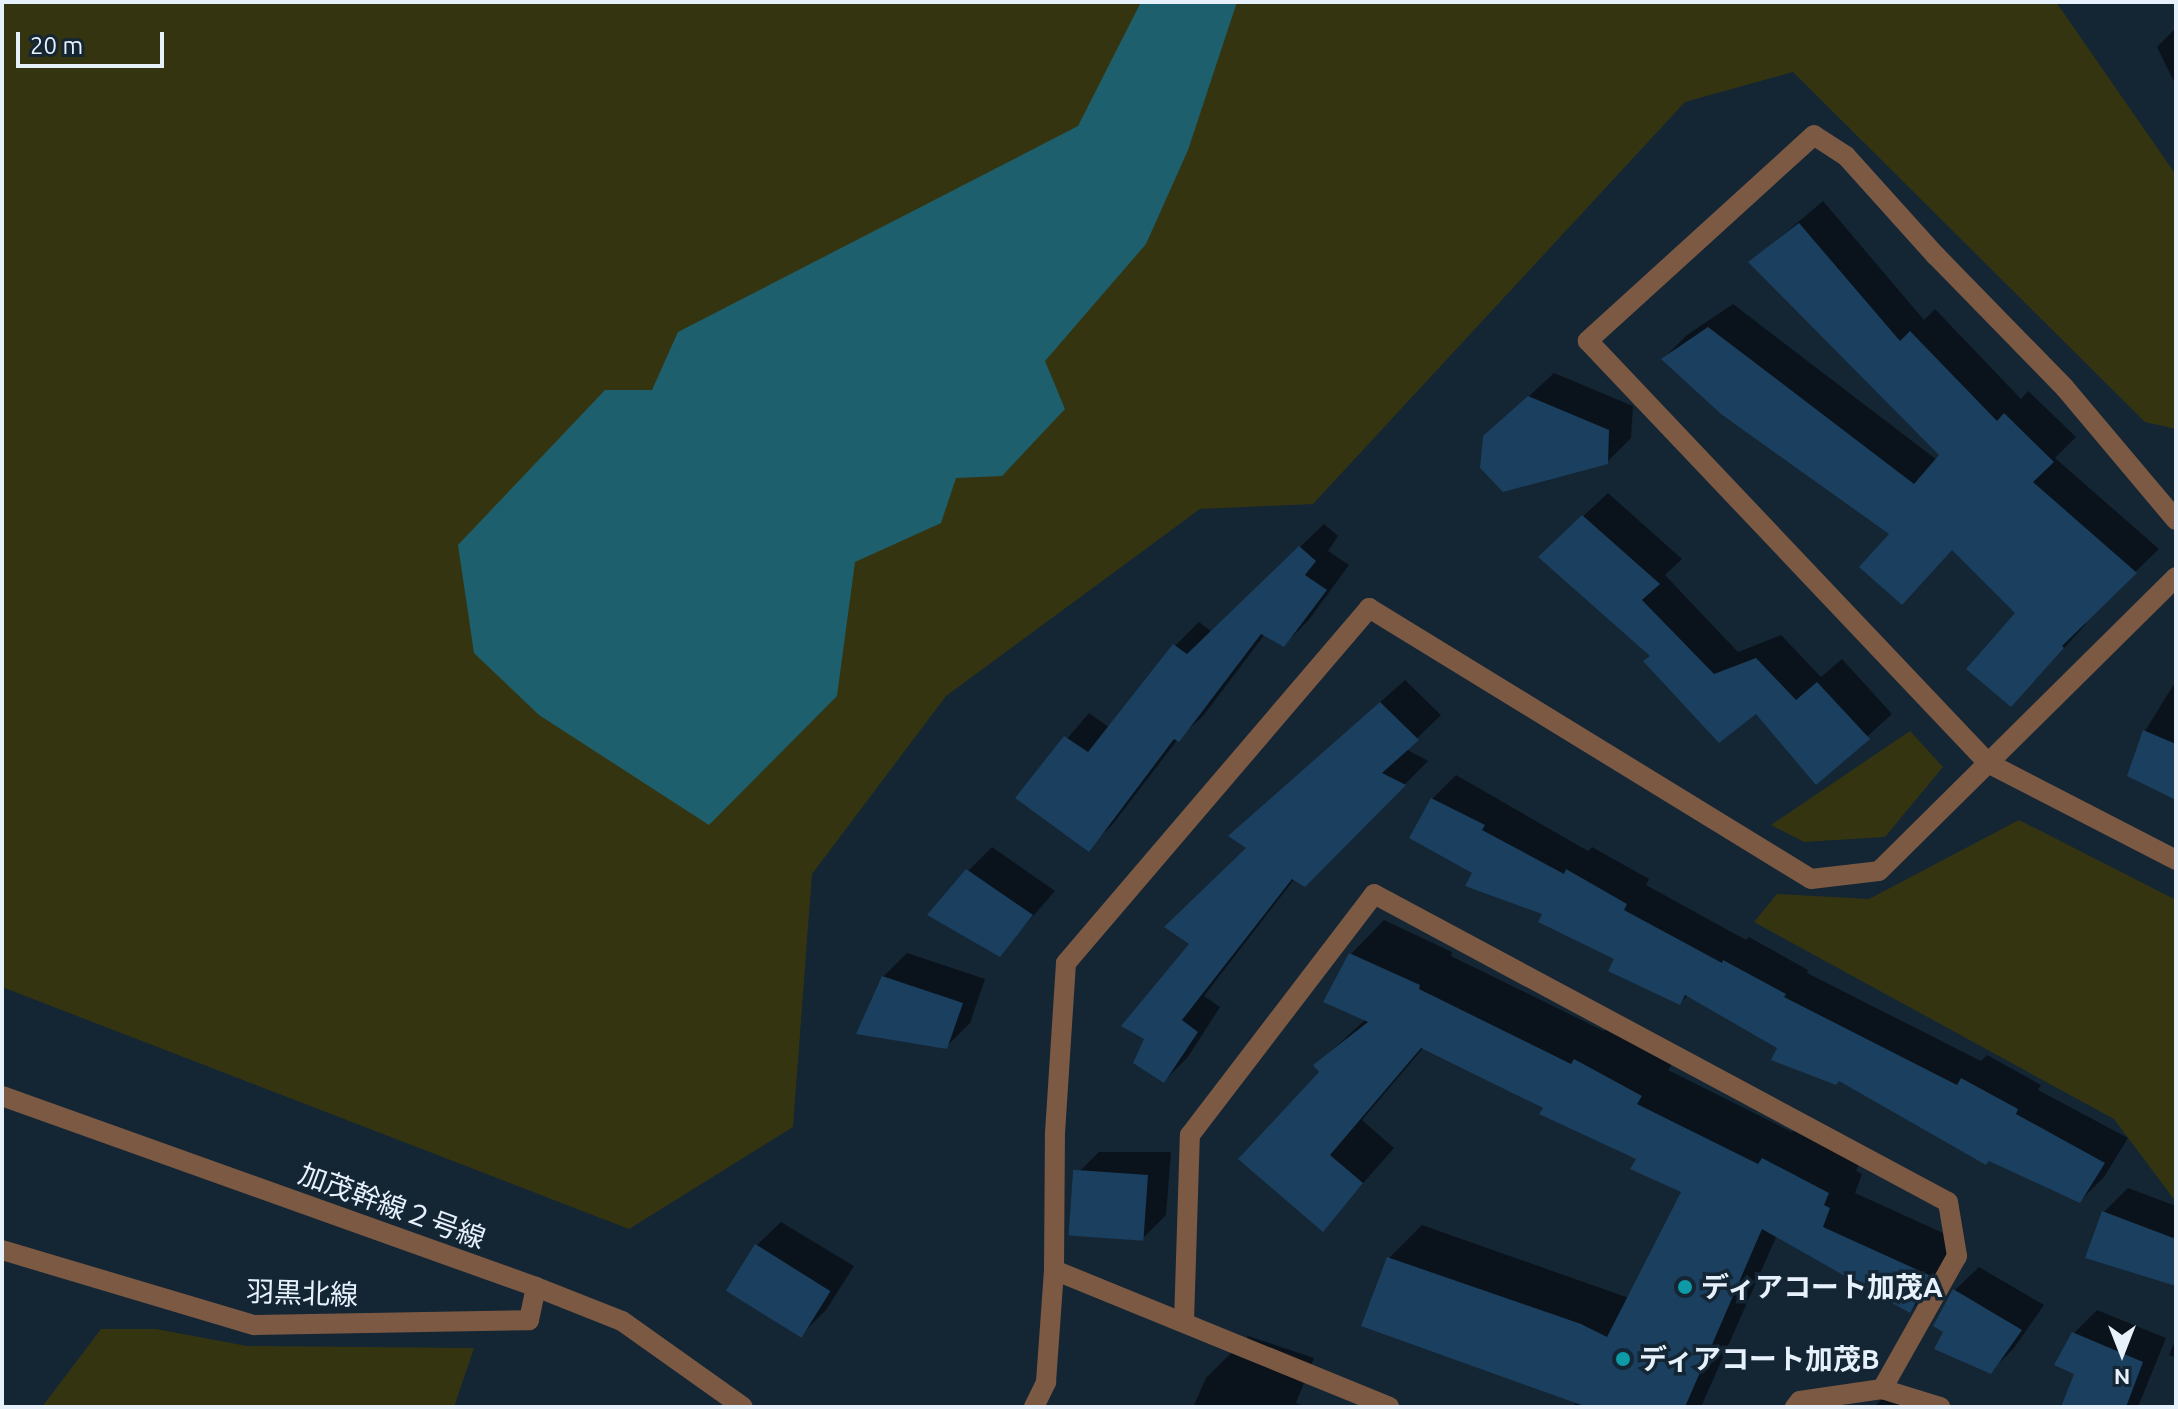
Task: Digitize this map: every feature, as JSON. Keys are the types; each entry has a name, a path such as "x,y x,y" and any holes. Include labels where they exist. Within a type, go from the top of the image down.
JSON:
{"street":[{"path":"2176,520 2065,388 1936,256 1846,156 1814,135 1588,341 1988,763 2176,860"},
{"path":"1034,1407 1046,1382 1054,1270 1055,1133 1066,963 1369,608 1811,879 1879,871 2176,577"},
{"path":"1184,1322 1190,1135 1374,894 1948,1202 1957,1256 1882,1389"},
{"name":"加茂幹線２号線","path":"2,1096 536,1287 622,1321 743,1407"},
{"name":"羽黒北線","path":"2,1250 254,1325 529,1320 536,1287"},
{"path":"1054,1270 1389,1407"},
{"path":"1795,1407 1800,1401 1882,1389 1940,1407"}],"shaded area":[{"path":"2,2 2056,2 2176,175 2176,429 2145,422 1793,72 1685,102 1313,504 1200,509 946,696 812,874 793,1127 629,1229 2,987"},
{"path":"1910,731 1943,767 1885,837 1804,842 1771,825"},
{"path":"2019,820 2176,900 2176,1202 2114,1119 1754,922 1777,894 1869,899"},
{"path":"101,1329 156,1329 247,1346 474,1348 454,1407 42,1407"}],"water":[{"path":"1141,2 1237,2 1188,150 1146,244 1045,361 1065,409 1002,476 956,478 941,523 855,562 837,696 709,825 539,715 474,653 458,545 605,390 652,390 678,332 1078,126"}],"building":[{"path":"1799,223 1900,341 1910,331 1997,421 2004,413 2054,462 2033,482 2137,573 2062,646 2064,648 2011,707 1966,669 2015,613 1952,550 1902,605 1859,567 1889,534 1721,414 1661,359 1708,327 1914,484 1939,455 1748,262"},
{"path":"1528,396 1609,430 1608,464 1503,492 1480,468 1483,436"},
{"path":"1582,515 1660,584 1642,600 1714,674 1756,658 1796,700 1817,682 1870,739 1816,785 1756,714 1719,743 1643,661 1650,656 1538,557"},
{"path":"1299,546 1316,561 1305,575 1327,590 1284,647 1261,634 1179,742 1174,739 1089,852 1015,798 1064,736 1088,752 1173,644 1187,654"},
{"path":"1380,702 1419,740 1382,773 1406,785 1305,887 1292,879 1182,1020 1198,1032 1164,1083 1133,1063 1144,1039 1121,1026 1189,944 1164,927 1246,848 1228,836"},
{"path":"2143,730 2176,744 2176,800 2127,776"},
{"path":"1431,798 1485,825 1482,830 1564,874 1566,869 1627,904 1624,910 1786,994 1784,997 1957,1085 1961,1078 2018,1109 2016,1114 2105,1163 2080,1203 1989,1161 1986,1165 1839,1081 1836,1085 1771,1060 1777,1048 1685,995 1680,1005 1608,971 1614,959 1538,922 1542,914 1465,886 1472,873 1409,838"},
{"path":"966,869 1033,915 1000,957 927,915"},
{"path":"1349,953 1420,985 1419,989 1571,1064 1574,1059 1642,1096 1637,1104 1758,1164 1762,1158 1829,1193 1824,1205 1830,1208 1823,1227 1931,1276 1910,1313 1762,1229 1685,1407 1587,1407 1361,1326 1387,1257 1581,1324 1607,1337 1681,1192 1630,1169 1636,1159 1539,1114 1543,1108 1421,1048 1330,1155 1363,1183 1323,1232 1238,1159 1319,1072 1313,1065 1368,1022 1323,1002"},
{"path":"882,976 963,1003 947,1049 856,1034"},
{"path":"1073,1170 1148,1175 1143,1241 1069,1236"},
{"path":"2102,1211 2176,1239 2176,1286 2085,1258"},
{"path":"755,1244 830,1291 801,1338 726,1291"},
{"path":"1953,1289 2022,1330 1991,1374 1934,1349 1943,1332 1933,1326"},
{"path":"2072,1332 2143,1362 2126,1407 2061,1407 2074,1374 2054,1365"}],"place":[{"name":"ディアコート加茂A","path":"1685,1287"},
{"name":"ディアコート加茂B","path":"1623,1359"}]}
